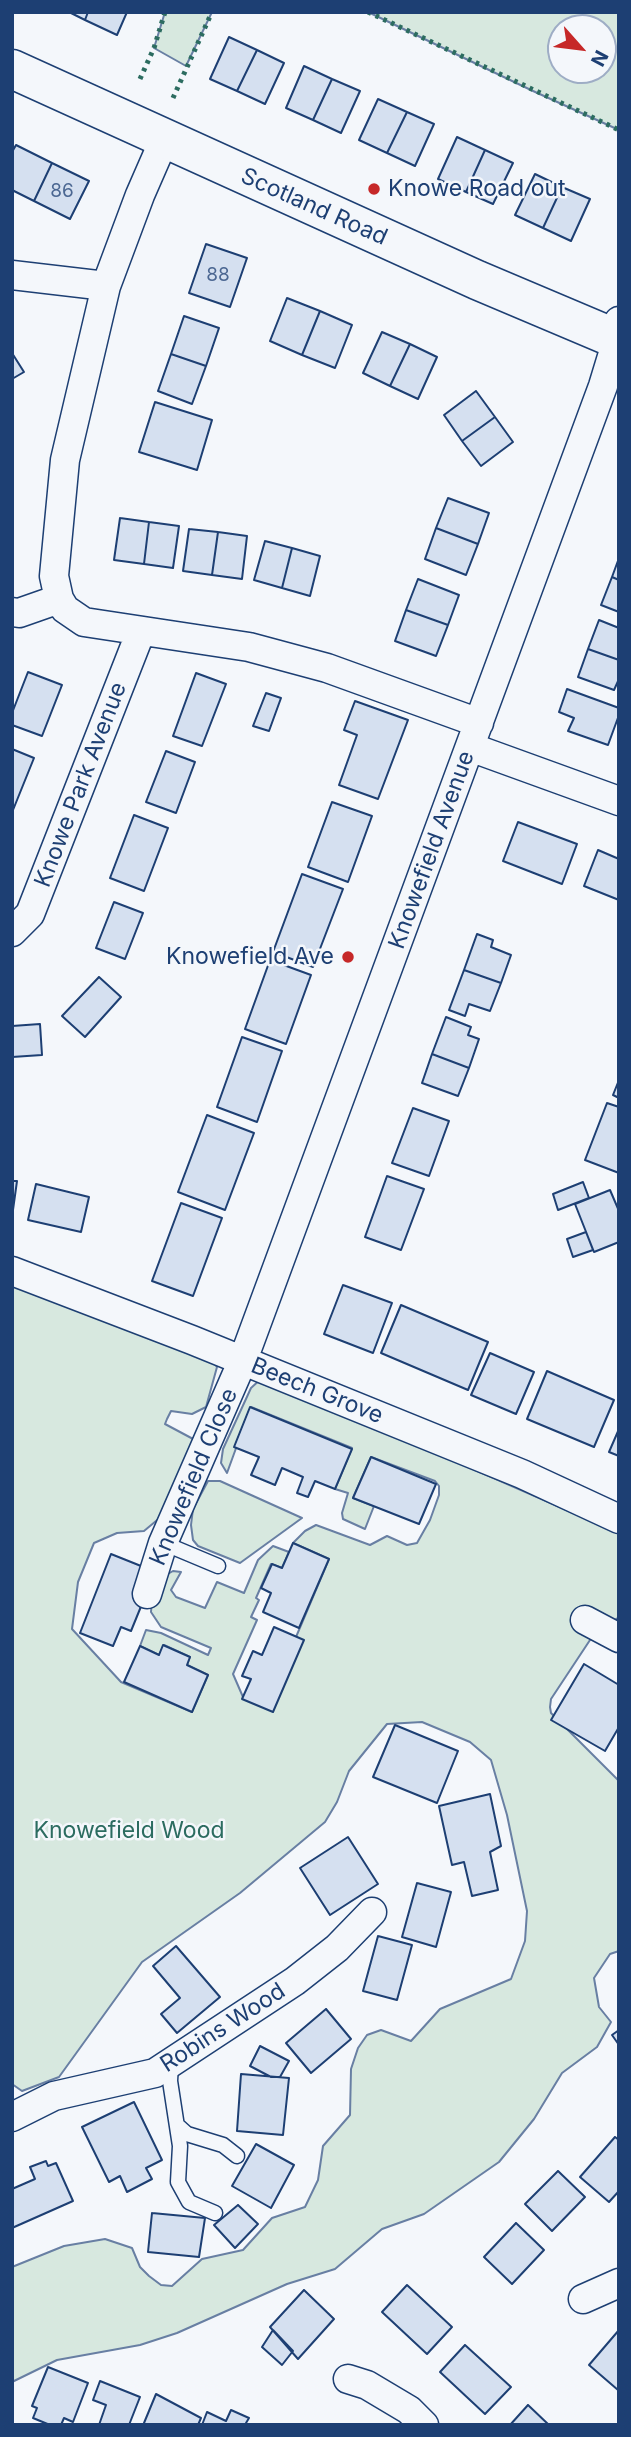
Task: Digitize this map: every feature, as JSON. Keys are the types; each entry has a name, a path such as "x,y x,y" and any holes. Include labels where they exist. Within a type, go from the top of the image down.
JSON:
{"main road":[{"name":"Scotland Road","path":"12,69 477,280 618,334"}],"street":[{"path":"164,140 106,286 65,460 54,576 59,599 65,609 84,622 249,647 376,684 474,735 619,801"},
{"path":"12,275 106,286"},
{"name":"Knowefield Avenue","path":"243,1360 603,386 618,334"},
{"path":"12,612 19,613 59,599"},
{"name":"Knowe Park Avenue","path":"12,933 33,906 141,631"},
{"name":"Beech Grove","path":"12,1271 243,1360 522,1474 619,1519"},
{"name":"Knowefield Close","path":"147,1594 163,1543 243,1360"},
{"path":"585,1620 619,1638"},
{"name":"Robins Wood","path":"12,2118 54,2096 155,2073 295,1982 337,1948 372,1912"},
{"path":"583,2299 619,2283"},
{"path":"348,2379 367,2385 409,2410 424,2425"}],"lane":[{"path":"163,1543 218,1566"},
{"path":"171,2063 170,2081 180,2146 178,2182 189,2202 215,2213"},
{"path":"177,2124 187,2134 223,2145 237,2156"}],"green space":[{"path":"165,12 212,12 186,66 154,48"},
{"path":"368,12 619,12 619,130 533,91"},
{"name":"Knowefield Wood","path":"12,1283 208,1355 217,1367 206,1407 192,1414 171,1411 165,1424 195,1440 162,1516 144,1531 117,1533 94,1543 78,1582 72,1629 121,1682 192,1712 208,1675 187,1665 190,1657 164,1645 159,1655 140,1646 146,1630 161,1633 208,1655 211,1648 161,1627 151,1612 152,1598 166,1575 173,1571 181,1572 171,1590 176,1597 205,1608 217,1582 244,1593 258,1560 273,1546 289,1552 282,1568 271,1564 256,1598 259,1600 251,1617 257,1620 233,1674 243,1697 296,1637 329,1559 293,1543 316,1525 370,1545 387,1536 407,1545 417,1543 430,1520 439,1495 439,1486 435,1481 371,1457 353,1498 374,1506 365,1529 343,1519 342,1513 348,1493 335,1489 352,1448 251,1407 227,1473 221,1463 223,1449 251,1388 263,1377 619,1533 619,1617 592,1637 551,1699 550,1707 551,1713 619,1781 619,1951 610,1954 594,1978 599,2007 611,2022 597,2047 562,2073 534,2119 499,2162 424,2214 382,2229 335,2269 287,2284 177,2333 140,2345 57,2360 12,2382 12,2267 64,2246 105,2239 132,2248 140,2267 149,2276 161,2285 172,2286 202,2259 243,2250 272,2218 305,2207 318,2180 323,2146 350,2115 351,2069 358,2048 367,2035 381,2030 411,2041 440,2009 511,1979 525,1941 527,1911 507,1815 491,1760 470,1742 422,1722 387,1724 349,1771 337,1802 325,1822 240,1893 142,1962 59,2077 22,2091 12,2084"},
{"path":"208,1481 220,1481 302,1518 240,1563 198,1546 193,1540 193,1509"}],"building":[{"path":"69,12 88,12 85,20"},
{"path":"88,12 127,12 117,35 85,20"},
{"path":"229,37 257,50 237,91 210,79"},
{"path":"257,50 284,63 265,104 237,91"},
{"path":"304,66 332,79 313,120 286,108"},
{"path":"332,79 360,91 341,133 313,120"},
{"path":"378,99 407,112 387,153 359,140"},
{"path":"407,112 434,124 415,166 387,153"},
{"path":"457,137 485,150 466,192 438,179"},
{"path":"16,145 52,163 34,201 12,190 12,152"},
{"path":"485,150 513,163 493,204 466,192"},
{"path":"52,163 89,181 70,219 34,201"},
{"path":"535,174 562,187 543,228 515,215"},
{"path":"562,187 590,199 571,241 543,228"},
{"path":"206,244 247,258 230,307 189,293"},
{"path":"287,298 320,311 302,355 270,341"},
{"path":"320,311 352,325 335,368 302,355"},
{"path":"184,316 219,328 206,366 171,354"},
{"path":"382,332 410,344 390,386 363,373"},
{"path":"410,344 437,357 418,399 390,386"},
{"path":"12,353 24,372 12,379"},
{"path":"171,354 206,366 192,404 158,391"},
{"path":"476,391 495,417 462,441 444,415"},
{"path":"155,402 212,420 197,470 139,452"},
{"path":"495,417 513,442 481,466 462,441"},
{"path":"448,498 489,513 478,544 436,528"},
{"path":"120,518 149,522 144,564 114,560"},
{"path":"149,522 179,526 173,568 144,564"},
{"path":"436,528 478,544 466,575 425,559"},
{"path":"189,529 218,532 212,575 183,571"},
{"path":"218,532 247,536 242,579 212,575"},
{"path":"265,541 292,548 282,588 254,580"},
{"path":"292,548 320,556 310,596 282,588"},
{"path":"619,558 619,580 612,577"},
{"path":"612,577 619,580 619,612 601,605"},
{"path":"418,579 459,595 448,625 406,610"},
{"path":"406,610 448,625 436,656 395,641"},
{"path":"599,620 619,628 619,660 588,649"},
{"path":"588,649 619,660 619,679 614,690 578,677"},
{"path":"28,672 62,685 42,736 12,725 12,713"},
{"path":"196,673 226,684 202,746 173,736"},
{"path":"567,689 619,708 608,745 568,731 574,718 559,712"},
{"path":"266,693 281,698 269,731 253,726"},
{"path":"355,701 408,720 378,799 339,785 357,735 344,730"},
{"path":"12,749 34,758 13,810 12,810"},
{"path":"166,751 195,762 176,813 146,802"},
{"path":"332,802 372,816 348,882 308,867"},
{"path":"134,815 168,828 144,891 110,878"},
{"path":"518,822 577,844 562,884 503,861"},
{"path":"598,850 619,859 619,900 584,886"},
{"path":"302,874 343,889 313,967 273,952"},
{"path":"114,902 143,913 125,959 96,948"},
{"path":"477,934 493,940 491,947 511,955 501,983 464,970"},
{"path":"270,960 311,975 286,1044 245,1029"},
{"path":"464,970 501,983 490,1011 469,1004 465,1016 449,1010"},
{"path":"99,977 121,997 85,1037 62,1016"},
{"path":"446,1017 471,1027 468,1035 479,1039 469,1068 432,1054"},
{"path":"40,1024 42,1055 12,1057 12,1026"},
{"path":"242,1037 282,1051 257,1122 217,1107"},
{"path":"432,1054 469,1068 458,1096 422,1083"},
{"path":"619,1080 619,1098 613,1095"},
{"path":"607,1103 619,1107 619,1173 585,1160"},
{"path":"413,1108 449,1121 429,1176 392,1163"},
{"path":"207,1115 254,1133 225,1210 178,1192"},
{"path":"387,1176 424,1189 401,1250 365,1237"},
{"path":"12,1181 17,1181 12,1217"},
{"path":"583,1182 589,1198 558,1210 553,1194"},
{"path":"36,1184 89,1197 81,1232 28,1220"},
{"path":"610,1190 619,1211 619,1242 594,1252 575,1204"},
{"path":"181,1203 222,1218 193,1296 152,1281"},
{"path":"586,1232 593,1250 573,1257 567,1239"},
{"path":"343,1285 392,1303 373,1353 324,1334"},
{"path":"401,1305 488,1342 468,1390 381,1353"},
{"path":"490,1353 534,1372 516,1414 471,1395"},
{"path":"547,1371 614,1400 594,1447 527,1419"},
{"path":"250,1407 352,1449 335,1489 315,1481 308,1497 297,1493 303,1477 282,1468 275,1485 251,1475 259,1457 234,1447"},
{"path":"619,1429 619,1456 609,1452"},
{"path":"371,1457 436,1484 419,1524 353,1498"},
{"path":"293,1543 329,1559 299,1628 263,1612 271,1593 261,1588 272,1564 282,1568"},
{"path":"111,1554 146,1568 134,1600 142,1604 131,1631 121,1627 113,1646 80,1633"},
{"path":"274,1627 304,1640 273,1712 242,1699 251,1679 242,1676 253,1651 262,1655"},
{"path":"163,1645 190,1657 187,1665 208,1675 192,1712 124,1682 140,1646 159,1655"},
{"path":"584,1664 619,1685 619,1727 605,1751 551,1720"},
{"path":"395,1725 458,1751 437,1803 373,1777"},
{"path":"490,1794 501,1846 490,1852 498,1890 472,1896 464,1862 452,1865 439,1806"},
{"path":"348,1837 378,1884 330,1915 300,1868"},
{"path":"417,1883 451,1892 436,1947 402,1937"},
{"path":"378,1936 412,1945 397,2000 363,1991"},
{"path":"176,1946 220,1997 177,2033 161,2014 180,1998 153,1966"},
{"path":"326,2009 351,2039 311,2073 286,2043"},
{"path":"619,2030 619,2045 612,2035"},
{"path":"260,2046 289,2061 280,2077 271,2077 250,2066"},
{"path":"241,2074 289,2078 283,2135 237,2131"},
{"path":"134,2102 162,2160 146,2168 152,2179 127,2192 120,2176 109,2182 82,2127"},
{"path":"615,2137 619,2140 619,2191 609,2202 580,2177"},
{"path":"256,2144 294,2165 271,2208 232,2186"},
{"path":"46,2161 48,2166 56,2163 73,2201 12,2228 12,2189 35,2179 30,2167"},
{"path":"558,2171 585,2197 552,2231 525,2204"},
{"path":"238,2205 258,2224 235,2248 214,2225"},
{"path":"152,2213 205,2218 199,2257 148,2252"},
{"path":"516,2223 544,2250 512,2284 484,2257"},
{"path":"407,2285 452,2327 427,2354 382,2312"},
{"path":"304,2290 334,2319 298,2359 270,2327"},
{"path":"273,2330 293,2351 282,2365 262,2347"},
{"path":"619,2330 619,2389 618,2390 589,2365"},
{"path":"465,2345 511,2387 485,2414 440,2372"},
{"path":"48,2367 88,2383 73,2422 64,2418 61,2425 50,2425 33,2418 37,2408 32,2406"},
{"path":"100,2381 140,2397 129,2425 99,2425 106,2405 93,2400"},
{"path":"156,2394 201,2418 198,2425 146,2425 144,2423"},
{"path":"528,2405 549,2425 510,2425"},
{"path":"231,2410 249,2418 246,2423 248,2425 202,2425 207,2412 226,2421"}],"hedge":[{"path":"140,79 154,48 165,12"},
{"path":"173,98 212,12"},
{"path":"368,12 619,130"}],"place":[{"name":"Knowe Road out","path":"374,189"},
{"name":"Knowefield Ave","path":"348,957"}]}
